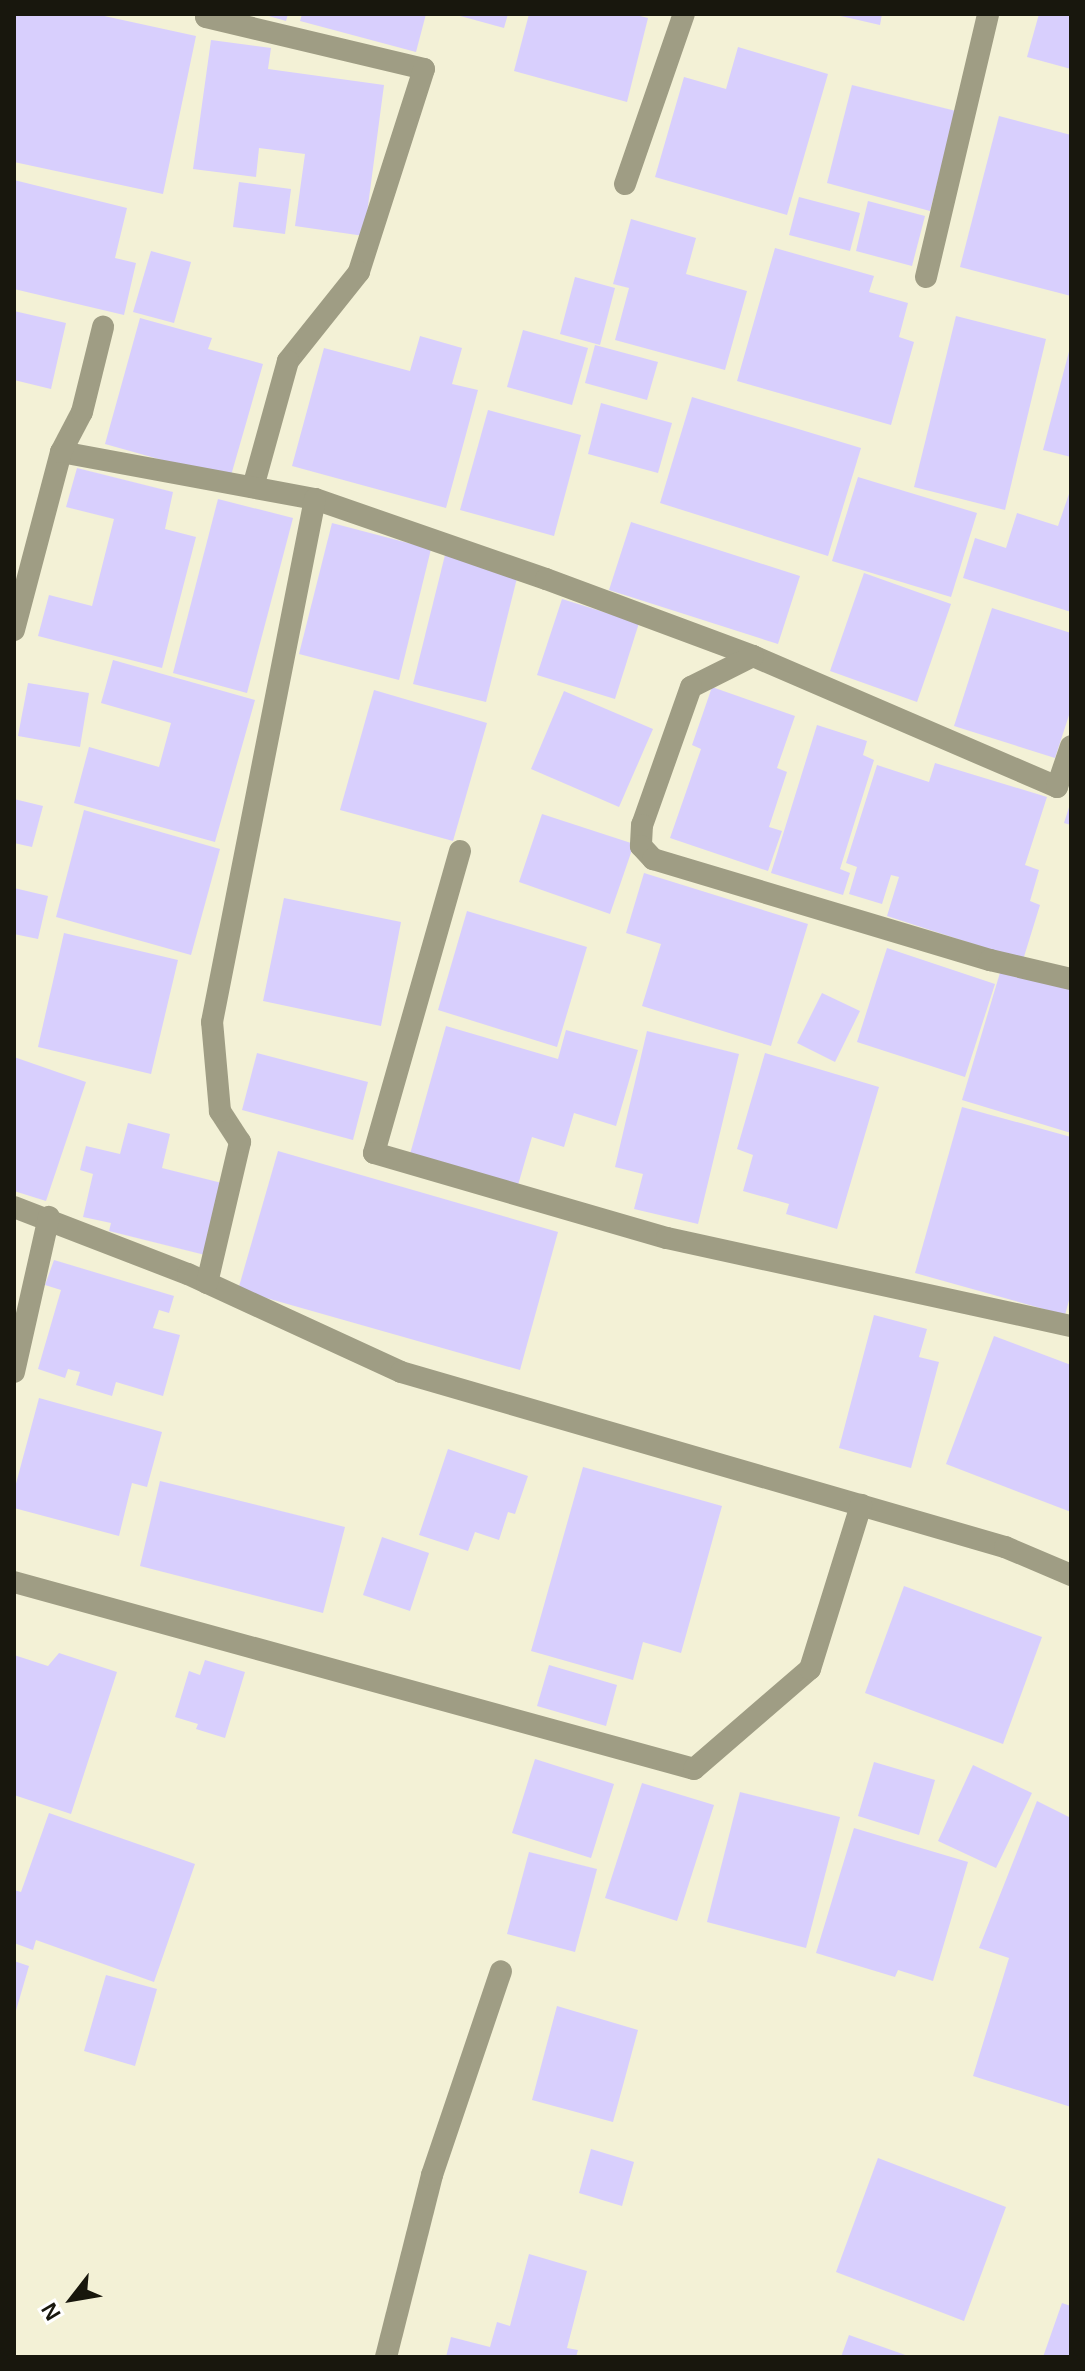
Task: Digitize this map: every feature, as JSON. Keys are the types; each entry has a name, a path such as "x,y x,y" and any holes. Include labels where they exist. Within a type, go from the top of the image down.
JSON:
{"street":[{"path":"625,184 684,14"},
{"path":"926,277 988,14"},
{"path":"201,15 424,69 359,272 288,361 253,487"},
{"path":"14,630 61,452 82,412 103,327"},
{"path":"61,452 315,499 546,579 753,656 1057,787 1071,746"},
{"path":"207,1283 240,1142 220,1111 212,1022 315,499"},
{"path":"753,656 691,687 642,825 641,846 653,859 990,960 1071,979"},
{"path":"460,851 374,1153 667,1238 1071,1326"},
{"path":"14,1207 49,1217 207,1283 401,1372 1005,1547 1071,1575"},
{"path":"14,1372 49,1217"},
{"path":"14,1582 694,1769 810,1669 861,1505"},
{"path":"386,2357 432,2175 501,1971"}],"building":[{"path":"14,14 95,14 196,36 163,194 14,162"},
{"path":"262,14 288,14 286,21"},
{"path":"302,14 426,14 416,52 300,21"},
{"path":"453,14 508,14 504,28"},
{"path":"529,14 633,14 648,18 627,102 514,71"},
{"path":"832,14 882,14 880,25"},
{"path":"1039,14 1071,14 1071,69 1027,57"},
{"path":"211,40 271,48 268,69 384,85 364,236 295,226 305,154 259,148 256,177 193,169"},
{"path":"738,47 828,74 787,215 655,177 684,77 726,89"},
{"path":"852,85 956,111 930,211 827,183"},
{"path":"999,116 1071,135 1071,296 960,267"},
{"path":"14,180 127,208 115,258 136,263 124,315 14,289"},
{"path":"239,182 291,189 285,234 233,227"},
{"path":"799,197 860,213 850,251 789,235"},
{"path":"868,201 925,216 912,266 856,251"},
{"path":"631,219 696,238 686,274 747,291 725,370 615,340 629,288 613,284"},
{"path":"775,248 874,276 869,292 908,303 899,337 914,342 891,425 737,381"},
{"path":"151,251 191,262 174,323 133,312"},
{"path":"575,277 615,288 600,345 560,334"},
{"path":"14,311 66,323 51,389 14,380"},
{"path":"956,316 1046,339 1005,510 914,487"},
{"path":"140,318 212,338 208,349 263,364 230,479 105,444"},
{"path":"523,330 588,348 572,405 507,387"},
{"path":"420,336 462,348 452,384 478,390 446,508 292,466 324,348 410,371"},
{"path":"1071,344 1071,457 1043,450"},
{"path":"595,345 658,362 647,400 585,383"},
{"path":"692,397 861,448 828,556 660,503"},
{"path":"601,403 672,423 658,473 588,454"},
{"path":"488,410 581,435 554,536 460,510"},
{"path":"77,468 173,492 165,529 196,537 162,668 38,636 49,595 92,606 114,519 66,507"},
{"path":"858,477 977,513 951,597 832,561"},
{"path":"1071,488 1071,612 963,578 975,538 1006,548 1017,513 1058,526"},
{"path":"218,499 293,518 247,693 173,673"},
{"path":"631,522 800,576 778,644 609,590"},
{"path":"332,523 431,549 399,680 299,654"},
{"path":"445,555 518,574 486,702 413,684"},
{"path":"864,573 951,604 917,702 830,671"},
{"path":"562,599 639,623 615,699 537,675"},
{"path":"992,608 1071,633 1071,709 1055,758 954,726"},
{"path":"113,660 255,700 215,842 74,803 89,747 159,767 171,723 101,703"},
{"path":"28,683 89,693 80,747 18,736"},
{"path":"712,687 795,716 777,768 787,772 769,827 782,831 768,871 670,838 701,749 692,745"},
{"path":"374,690 487,723 453,841 340,810"},
{"path":"564,691 653,729 619,807 531,769"},
{"path":"817,725 867,741 863,755 874,760 840,869 850,873 843,895 771,873"},
{"path":"935,763 1047,797 1025,865 1039,870 1030,901 1040,905 1023,960 887,916 899,877 891,875 882,904 849,894 857,867 846,863 877,765 929,782"},
{"path":"14,799 43,806 32,847 14,843"},
{"path":"1071,801 1071,825 1064,823"},
{"path":"84,810 220,849 191,955 56,917"},
{"path":"542,814 634,844 610,914 519,882"},
{"path":"644,873 808,924 771,1046 642,1006 661,944 626,933"},
{"path":"14,888 48,896 38,939 14,934"},
{"path":"284,898 401,922 381,1026 263,1001"},
{"path":"467,911 587,947 557,1047 438,1010"},
{"path":"64,933 178,960 151,1074 38,1047"},
{"path":"887,948 995,984 965,1077 857,1042"},
{"path":"1002,966 1071,986 1071,1133 962,1100"},
{"path":"822,993 860,1011 835,1062 797,1043"},
{"path":"446,1026 558,1059 566,1030 638,1050 616,1126 574,1113 564,1147 532,1137 518,1185 410,1154"},
{"path":"647,1031 739,1054 698,1224 634,1209 643,1174 615,1167"},
{"path":"257,1053 368,1082 353,1140 242,1110"},
{"path":"765,1053 879,1087 837,1229 786,1214 789,1204 743,1191 753,1155 737,1149"},
{"path":"14,1057 86,1082 46,1201 14,1191"},
{"path":"962,1107 1071,1137 1071,1293 1065,1315 915,1273"},
{"path":"128,1123 170,1134 162,1168 222,1183 205,1255 109,1231 111,1223 83,1217 93,1174 80,1170 86,1146 120,1154"},
{"path":"278,1151 558,1232 520,1370 238,1290"},
{"path":"54,1260 174,1296 169,1313 159,1310 153,1328 180,1335 163,1396 116,1382 112,1396 76,1385 80,1372 68,1369 65,1378 38,1369 61,1290 45,1285"},
{"path":"874,1315 927,1329 919,1357 939,1362 911,1468 839,1448"},
{"path":"994,1336 1071,1365 1071,1512 946,1464"},
{"path":"39,1398 162,1432 147,1487 132,1483 119,1536 14,1508 14,1491"},
{"path":"448,1449 528,1476 515,1514 508,1512 499,1540 475,1532 468,1551 419,1535"},
{"path":"583,1467 722,1506 681,1653 643,1642 633,1680 531,1651"},
{"path":"160,1481 345,1527 323,1613 140,1566"},
{"path":"382,1537 429,1553 410,1611 363,1595"},
{"path":"904,1586 1042,1637 1003,1744 865,1693"},
{"path":"59,1653 117,1672 71,1814 14,1795 14,1655 48,1666"},
{"path":"205,1660 245,1672 225,1738 196,1729 198,1724 175,1717 189,1671 200,1675"},
{"path":"549,1665 617,1685 606,1726 537,1706"},
{"path":"535,1759 614,1784 591,1858 512,1833"},
{"path":"874,1762 935,1780 919,1835 858,1816"},
{"path":"973,1765 1032,1793 996,1868 938,1841"},
{"path":"642,1783 714,1805 677,1921 605,1898"},
{"path":"740,1792 840,1817 806,1948 707,1922"},
{"path":"1037,1801 1071,1818 1071,2107 973,2076 1009,1958 979,1948"},
{"path":"49,1813 195,1864 154,1982 36,1940 33,1950 14,1943 14,1890 21,1892"},
{"path":"854,1828 968,1862 933,1981 898,1970 895,1977 816,1953"},
{"path":"529,1852 597,1869 575,1952 507,1934"},
{"path":"14,1961 29,1966 15,2014 14,2014"},
{"path":"106,1975 157,1989 135,2066 84,2051"},
{"path":"557,2006 638,2030 613,2122 532,2100"},
{"path":"591,2149 634,2162 622,2206 579,2193"},
{"path":"878,2158 1006,2207 964,2321 836,2272"},
{"path":"529,2254 587,2271 567,2348 578,2350 576,2357 446,2357 451,2337 490,2347 497,2322 510,2326"},
{"path":"1062,2303 1071,2306 1071,2357 1043,2357"},
{"path":"849,2335 911,2357 841,2357"}]}
